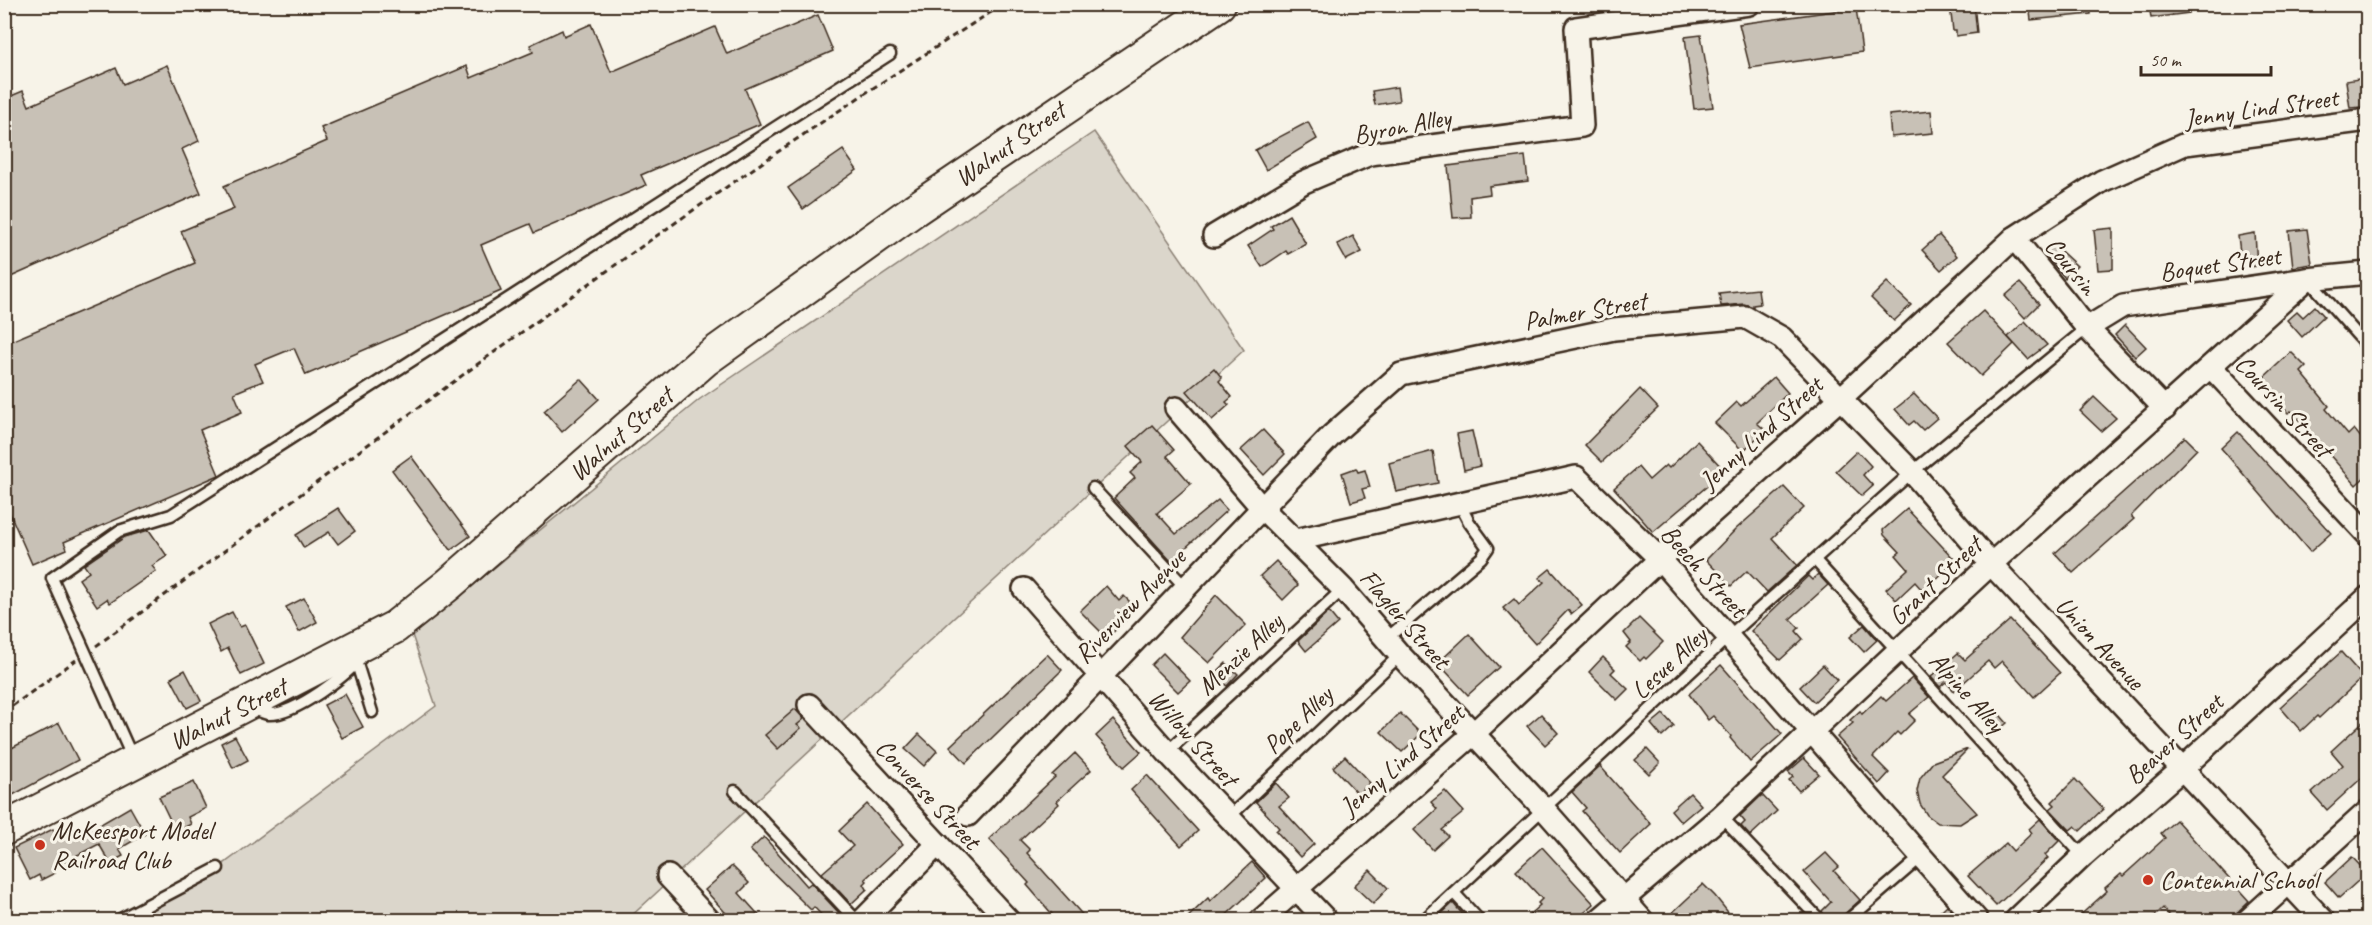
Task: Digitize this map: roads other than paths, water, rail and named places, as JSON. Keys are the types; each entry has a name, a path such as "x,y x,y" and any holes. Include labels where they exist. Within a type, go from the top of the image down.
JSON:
{"main road":[{"name":"Walnut Street","path":"4,829 246,704 363,652 449,584 705,360 914,210 1219,4"}],"street":[{"name":"Byron Alley","path":"1214,236 1304,182 1370,154 1582,126 1576,28 1749,4"},
{"name":"Jenny Lind Street","path":"1261,921 1472,735 1660,559 1841,398 2014,238 2102,181 2185,144 2367,120"},
{"name":"Coursin","path":"2014,238 2087,328"},
{"name":"Boquet Street","path":"2087,328 2123,306 2307,279 2367,273"},
{"name":"Grant Street","path":"1599,921 1721,816 1991,564 2307,279"},
{"name":"Palmer Street","path":"1332,435 1401,374 1614,329 1745,317 1782,338 1841,398"},
{"path":"2087,328 2165,409"},
{"name":"Coursin Street","path":"2211,367 2367,535"},
{"name":"Union Avenue","path":"1841,398 1912,472 1991,564 2323,921"},
{"name":"Flagler Street","path":"1176,408 1261,507 1343,589 1472,735 1545,810 1642,921"},
{"name":"Riverview Avenue","path":"968,815 1332,435"},
{"name":"Beech Street","path":"1296,540 1576,477 1660,559 1977,921"},
{"name":"Willow Street","path":"1024,589 1167,752 1326,921"},
{"name":"Beaver Street","path":"2016,921 2083,856 2181,770 2367,597"},
{"name":"Converse Street","path":"808,705 1008,921"},
{"path":"2248,921 2367,811"},
{"path":"863,921 938,844"},
{"path":"668,876 709,921"}],"lane":[{"path":"135,762 52,578 119,531 171,515 890,54"},
{"path":"2307,279 2367,347"},
{"name":"Lesue Alley","path":"1424,921 1728,637 1912,472 2087,328"},
{"path":"1093,488 1185,587"},
{"path":"1386,639 1481,558 1488,548 1468,522 1459,503"},
{"name":"Alpine Alley","path":"1815,560 1900,651 2083,856"},
{"name":"Menzie Alley","path":"1167,752 1343,589"},
{"path":"363,652 372,712"},
{"name":"Pope Alley","path":"1228,818 1400,655"},
{"path":"735,791 856,921"},
{"path":"1721,816 1820,921"},
{"path":"1848,921 1921,857"},
{"path":"119,921 218,868"},
{"path":"1454,893 1479,921"}],"place":[{"name":"McKeesport Model Railroad Club","path":"40,845"},
{"name":"Contennial School","path":"2148,880"}]}
